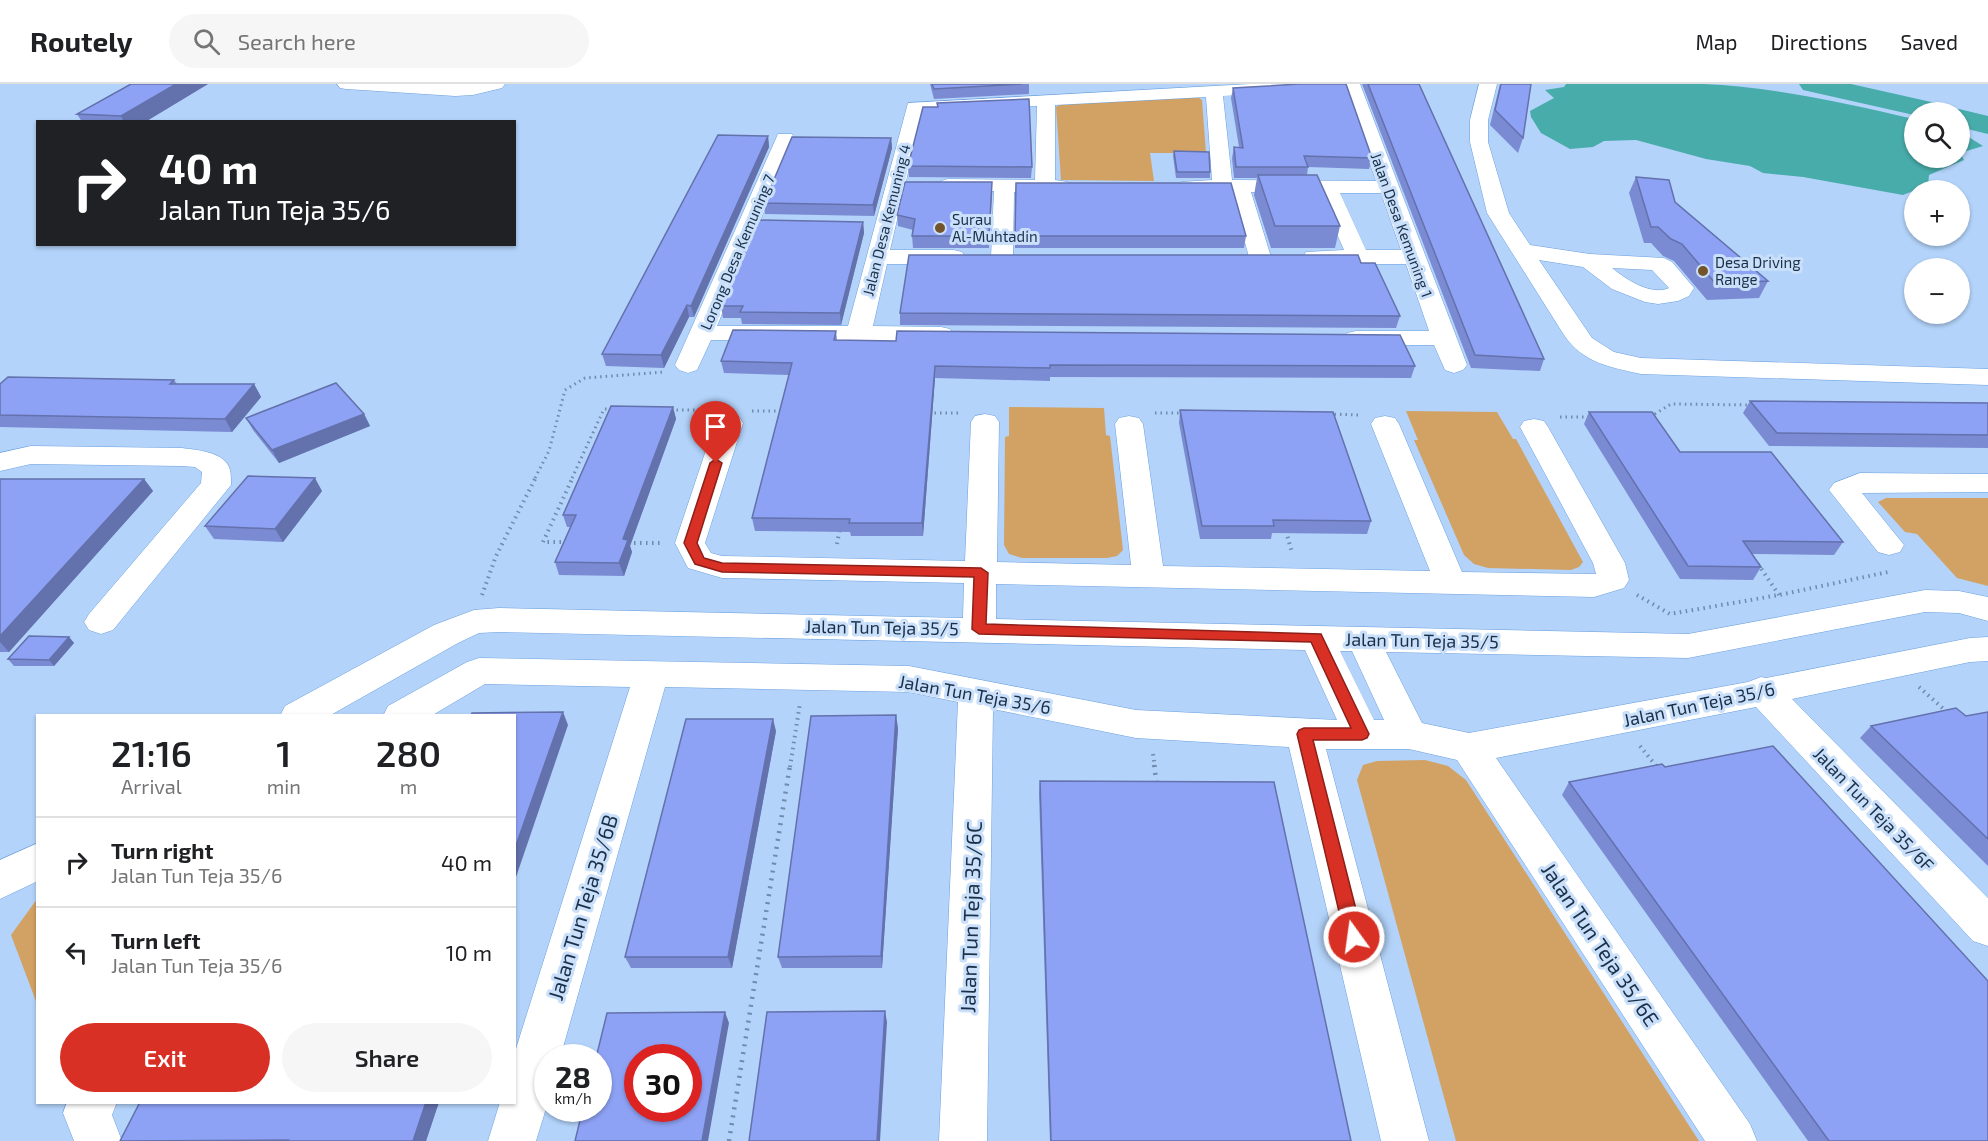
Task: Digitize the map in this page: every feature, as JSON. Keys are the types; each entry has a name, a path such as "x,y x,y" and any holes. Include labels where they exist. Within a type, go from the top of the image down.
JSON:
{"street":[{"path":"346,84 455,91 473,90 496,84"},
{"path":"1045,185 1046,100 1349,84"},
{"name":"Jalan Desa Kemuning 1","path":"1349,84 1454,365"},
{"path":"1488,84 1479,120 1483,162 1498,213 1576,335 1585,347 1600,357 1641,366 1988,377"},
{"path":"1214,91 1231,186 1278,257"},
{"name":"Jalan Desa Kemuning 4","path":"859,333 914,107 1046,100"},
{"name":"Lorong Desa Kemuning 7","path":"688,365 786,138"},
{"path":"884,139 906,139"},
{"path":"895,184 1080,186"},
{"path":"1002,257 1004,185"},
{"path":"1163,186 1388,187"},
{"path":"1327,187 1358,257"},
{"path":"749,222 772,223"},
{"path":"862,224 885,225"},
{"path":"1522,251 1590,261"},
{"path":"878,257 1025,257"},
{"path":"1236,257 1414,257"},
{"path":"702,333 966,334"},
{"path":"1336,337 1444,338"},
{"path":"979,629 985,422"},
{"path":"729,423 690,543 699,561 722,567 1594,586 1613,580 1609,563 1534,427"},
{"path":"1129,424 1148,576"},
{"path":"1385,424 1450,582"},
{"path":"0,462 31,455 182,457 203,460 216,470 216,485 101,622"},
{"path":"1889,545 1844,490 1860,482 1988,483"},
{"name":"Jalan Tun Teja 35/5","path":"302,714 446,634 474,622 511,620 979,629 1688,646 1925,601 1959,602 1988,609"},
{"path":"1316,637 1362,734"},
{"path":"1363,639 1409,735"},
{"name":"Jalan Tun Teja 35/6","path":"404,714 479,671 909,679 1136,724 1304,734 1409,735 1469,748 1620,721 1895,664 1970,650 1988,649"},
{"name":"Jalan Tun Teja 35/6B","path":"512,1141 651,674"},
{"name":"Jalan Tun Teja 35/6F","path":"1761,690 1988,927"},
{"name":"Jalan Tun Teja 35/6C","path":"963,1141 976,692"},
{"path":"1304,734 1405,1141"},
{"name":"Jalan Tun Teja 35/6E","path":"1469,748 1733,1141"},
{"path":"0,881 36,861"}],"path":[{"path":"474,622 496,556 549,451 565,390 585,378 676,372 688,365"},
{"path":"1642,417 1653,417 1671,404 1753,405"},
{"path":"1129,424 1155,413 1188,413"},
{"path":"1322,414 1356,414 1385,424"},
{"path":"1534,427 1542,417 1597,417"},
{"path":"1284,524 1300,579"},
{"path":"833,570 841,525"},
{"path":"1613,580 1670,614 1779,595 1889,571 1889,545"},
{"path":"1753,557 1779,595"},
{"path":"1895,664 1954,718"},
{"path":"729,1141 804,676"},
{"path":"1620,721 1664,775"},
{"path":"1150,725 1158,796"}],"shaded area":[{"path":"1566,84 1703,84 1756,88 1836,102 1904,117 1904,168 1945,168 1929,175 1928,180 1904,180 1903,195 1803,177 1763,173 1750,166 1706,159 1636,140 1604,141 1593,147 1570,149 1541,133 1530,111 1554,98 1545,90 1564,87"},
{"path":"1198,97 1202,100 1206,153 1150,153 1154,181 1061,180 1056,107 1061,104"},
{"path":"1970,138 1983,146 1970,150"},
{"path":"1009,407 1104,408 1106,435 1110,436 1123,550 1117,556 1022,558 1009,554 1004,545 1005,437 1009,436"},
{"path":"1406,411 1497,412 1513,439 1516,439 1583,562 1579,567 1571,570 1488,568 1474,564 1464,555 1414,440 1418,440"},
{"path":"1886,498 1988,498 1988,586 1957,578 1917,534 1905,532 1878,502"},
{"path":"1425,760 1448,766 1466,780 1699,1141 1456,1141 1357,780 1363,765 1377,761"},
{"path":"36,900 36,1001 11,935"}],"building":[{"path":"131,84 176,84 121,116 77,114"},
{"path":"932,84 1022,84 934,89"},
{"path":"1346,84 1372,158 1304,156 1308,167 1236,167 1234,147 1243,148 1233,88"},
{"path":"1368,84 1419,84 1544,359 1475,355"},
{"path":"1501,84 1531,84 1523,138 1495,110"},
{"path":"1029,99 1032,167 908,166 923,107 938,107 937,103"},
{"path":"718,135 768,136 691,306 687,305 661,355 602,354"},
{"path":"792,137 891,138 873,205 764,203"},
{"path":"1174,151 1209,152 1210,172 1177,172"},
{"path":"1258,175 1317,175 1340,226 1275,226"},
{"path":"1636,177 1669,180 1675,202 1768,281 1715,283 1682,244 1671,239 1658,227 1651,227"},
{"path":"905,182 992,182 989,236 912,236 915,219 897,215"},
{"path":"1016,183 1231,183 1246,236 1015,236"},
{"path":"757,220 863,222 840,313 740,312 743,306 721,306"},
{"path":"909,255 1358,255 1361,263 1375,263 1400,316 900,313"},
{"path":"733,330 836,331 834,340 896,341 897,331 1400,335 1415,366 1050,365 1050,368 935,366 922,523 849,523 850,519 752,518 792,363 721,361"},
{"path":"8,377 174,380 170,384 254,384 225,419 0,415 0,384"},
{"path":"336,383 364,414 272,450 246,418"},
{"path":"1750,401 1988,403 1988,435 1777,433"},
{"path":"611,406 673,407 623,539 628,540 619,563 555,562 576,515 563,515"},
{"path":"1180,410 1333,412 1371,521 1273,520 1274,526 1202,526"},
{"path":"1589,412 1652,412 1680,452 1771,452 1843,542 1743,541 1761,567 1688,566"},
{"path":"248,476 315,478 275,529 205,526"},
{"path":"0,479 144,479 0,636"},
{"path":"29,636 69,637 49,660 8,659"},
{"path":"1956,708 1966,716 1988,712 1988,839 1871,726"},
{"path":"563,712 516,845 516,714 472,713"},
{"path":"896,715 881,956 778,957 811,716"},
{"path":"686,719 773,719 728,957 625,957"},
{"path":"1773,746 1988,981 1988,1141 1829,1141 1569,782 1662,764 1665,767"},
{"path":"1040,781 1274,782 1351,1141 1051,1141"},
{"path":"885,1011 877,1141 749,1141 767,1012"},
{"path":"725,1012 702,1141 575,1141 580,1122 612,1122 612,1044 599,1044 607,1013"},
{"path":"139,1104 425,1104 413,1141 120,1141"}],"waterway":[{"path":"1813,84 1904,104"},
{"path":"1970,121 1988,125"}],"place":[{"name":"Surau Al-Muhtadin","path":"940,228"},
{"name":"Desa Driving Range","path":"1703,271"}],"route":[{"path":"716,463 690,543 699,561 722,567 981,573 979,629 1316,637 1362,734 1304,734 1354,937"}]}
